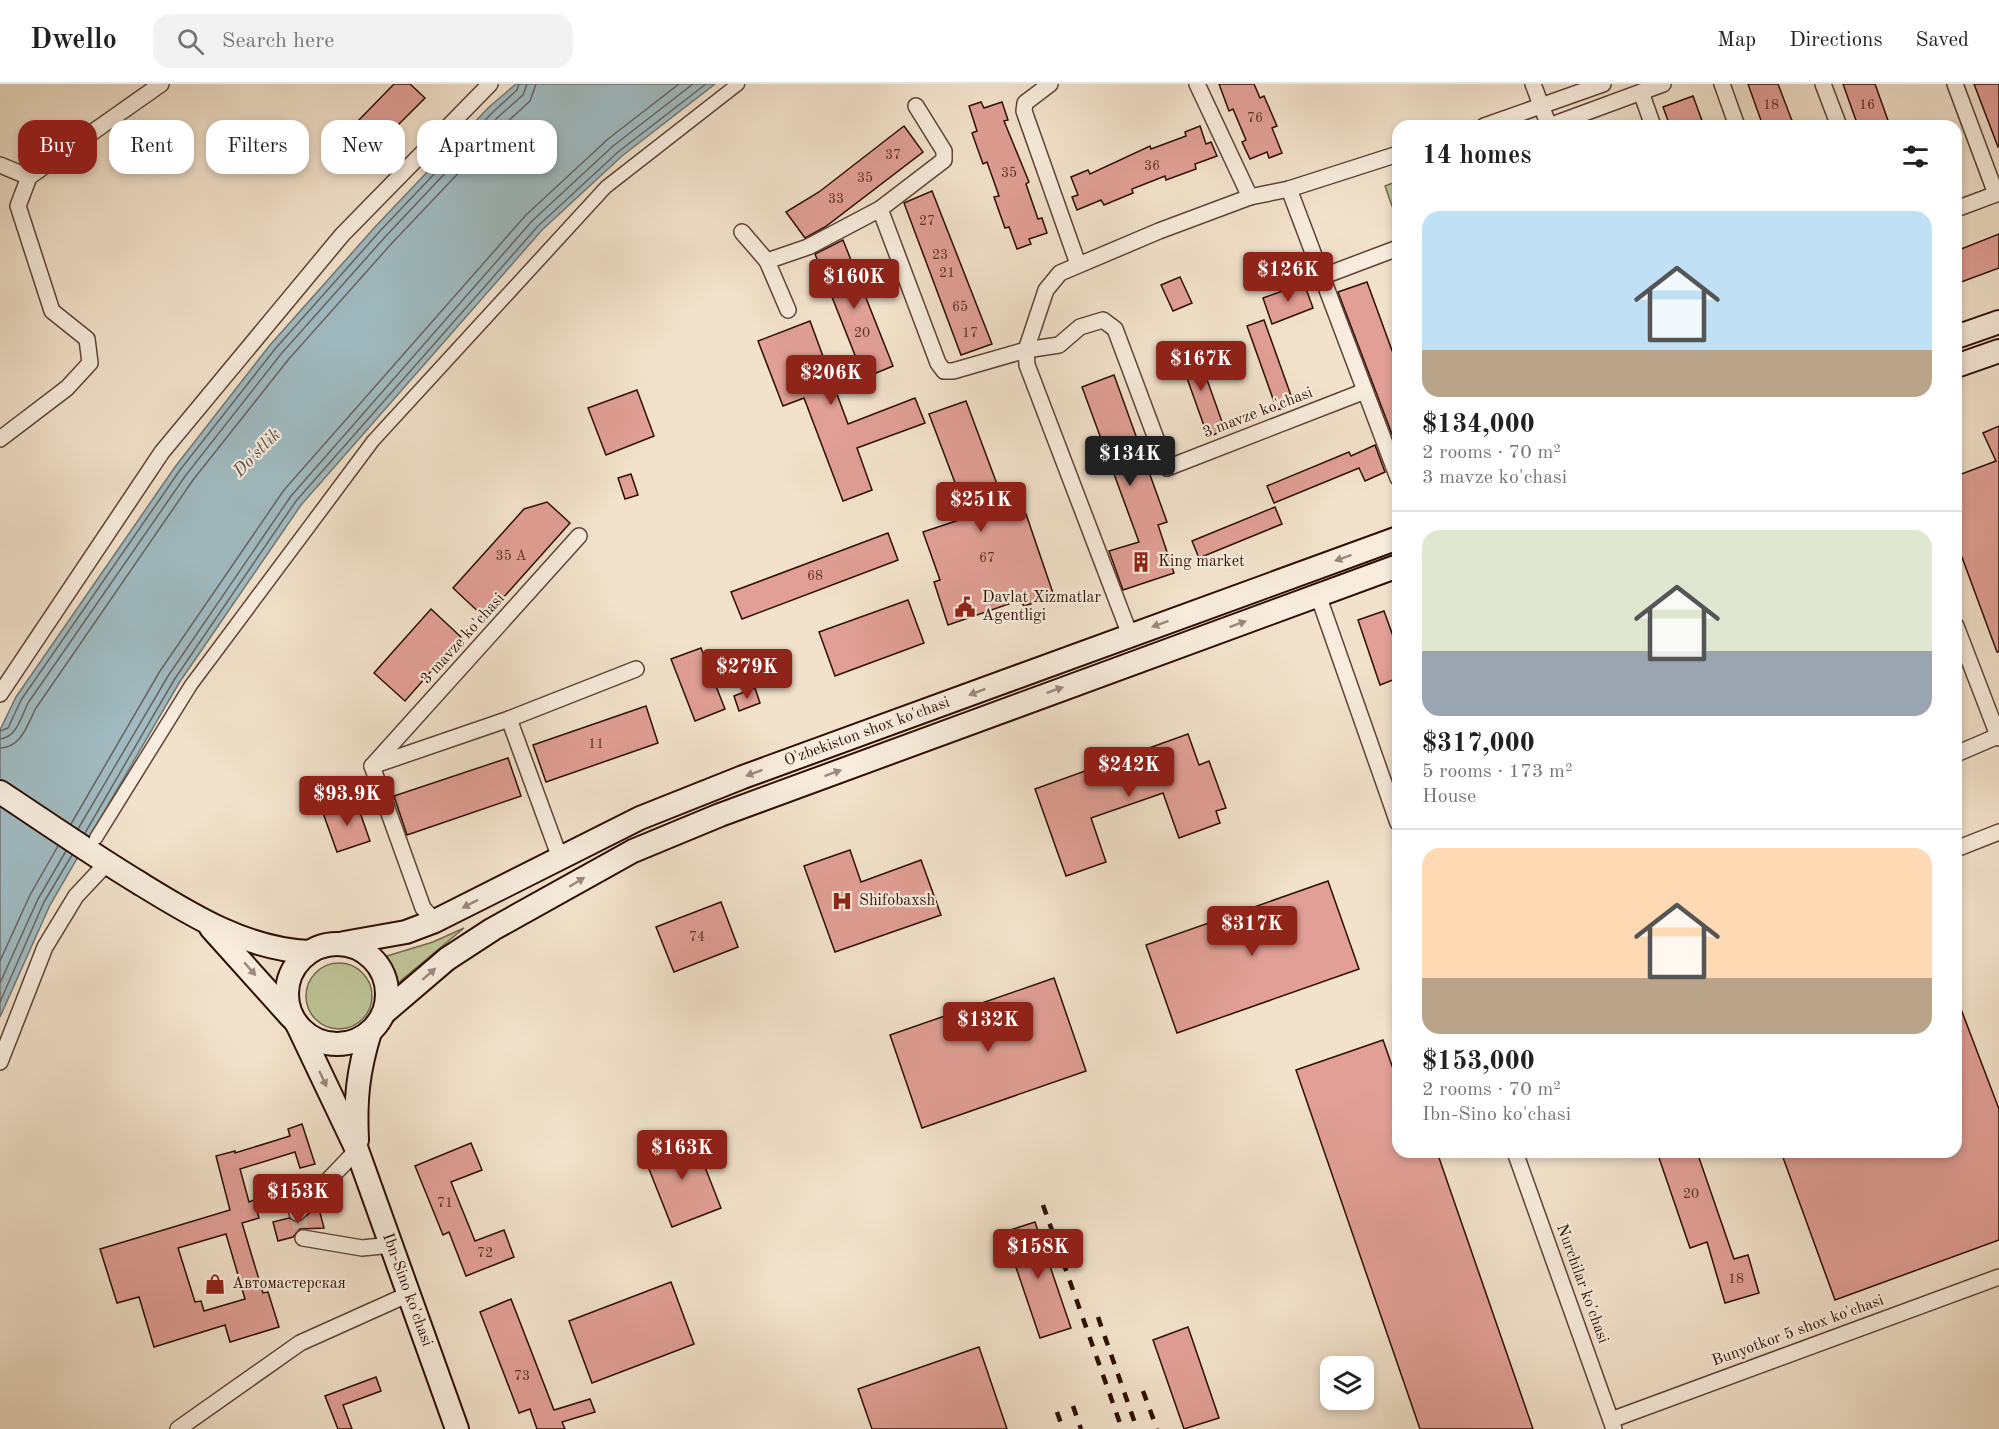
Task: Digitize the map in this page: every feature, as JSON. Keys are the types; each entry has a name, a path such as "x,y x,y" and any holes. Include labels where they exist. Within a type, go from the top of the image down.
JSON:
{"main road":[{"path":"1962,335 1999,322"},
{"path":"1962,364 1999,351"},
{"name":"O'zbekiston shox ko'chasi","path":"344,943 406,932 435,921 640,818 743,777 1392,540"},
{"name":"O'zbekiston shox ko'chasi","path":"384,1012 447,958 493,929 633,851 720,815 1392,568"},
{"path":"0,792 101,853 210,926 310,1036 333,1044 357,1040 370,1032"},
{"path":"210,926 271,946 309,952"},
{"path":"344,943 361,949 376,961 385,976 388,994 384,1012 370,1032 359,1070 355,1098 357,1150 287,1001 288,982 296,965 309,952 326,944 344,943"},
{"name":"Ibn-Sino ko'chasi","path":"357,1150 457,1429"}],"street":[{"path":"0,439 67,388 90,363 87,339 52,311 18,206 28,177 161,84"},
{"path":"0,694 162,452 342,235 490,84"},
{"path":"0,1062 45,947 101,853 192,685 373,441 606,187 738,84"},
{"path":"1050,84 1025,103 1024,111 1078,264"},
{"path":"1197,84 1250,197"},
{"path":"1533,84 1547,120"},
{"path":"1502,120 1603,84"},
{"path":"1565,120 1663,84"},
{"path":"1722,84 1735,120"},
{"path":"1823,84 1837,120"},
{"path":"1955,84 1997,194 1962,207"},
{"path":"1641,92 1651,120"},
{"path":"767,261 808,247 880,209 944,160 944,152 916,105"},
{"path":"1130,635 1029,373 1026,350 1050,283 1060,273 1078,264 1250,197 1289,189 1392,156"},
{"path":"0,165 28,177"},
{"path":"1289,189 1392,462"},
{"name":"3 mavze ko'chasi","path":"880,209 940,368 953,371 1026,350 1059,345 1080,327 1103,320 1115,329 1167,468 1365,391"},
{"path":"742,232 767,261 788,310"},
{"path":"1321,277 1392,250"},
{"name":"3 mavze ko'chasi","path":"372,766 579,536"},
{"path":"1318,595 1392,806"},
{"path":"1962,641 1999,737 1962,752"},
{"path":"435,921 423,908 372,766 509,719 636,669"},
{"path":"509,719 560,858"},
{"path":"1962,847 1999,832"},
{"path":"297,1212 357,1150"},
{"name":"Nurchilar ko'chasi","path":"1517,1158 1613,1424"},
{"path":"303,1238 362,1248 392,1245"},
{"name":"Bunyotkor 5 shox ko'chasi","path":"1613,1424 1999,1277"},
{"path":"178,1429 300,1343 409,1294"}],"green space":[{"path":"1392,183 1392,206 1385,186"},
{"path":"464,928 398,983 387,956 433,942"},
{"path":"332,963 346,963 358,968 367,977 372,996 370,1009 363,1020 346,1029 332,1029 320,1024 311,1015 306,1003 306,989 311,977 320,968"}],"water":[{"name":"Do'stlik","path":"516,84 715,84 622,156 542,230 301,505 179,683 50,905 0,1017 0,730 16,697 175,467 270,345 425,174 557,174 557,120 477,120"}],"building":[{"path":"394,84 410,84 425,98 403,120 359,120"},
{"path":"1219,84 1254,84 1260,98 1264,96 1277,126 1272,128 1282,153 1269,158 1267,152 1250,159 1242,142 1246,140 1233,109 1229,111"},
{"path":"1748,84 1778,84 1792,120 1761,120"},
{"path":"1843,84 1875,84 1888,120 1856,120"},
{"path":"1974,84 1999,84 1998,147"},
{"path":"1693,96 1702,120 1668,120 1663,107"},
{"path":"981,102 984,108 1002,102 1008,120 1004,121 1029,182 1026,184 1038,219 1042,218 1047,233 1029,239 1031,244 1017,249 1009,227 1005,228 994,197 999,196 987,162 983,164 972,133 977,131 969,106"},
{"path":"904,126 923,152 825,227 805,238 786,212 819,192"},
{"path":"1200,126 1206,144 1211,142 1217,156 1195,164 1196,169 1166,180 1165,176 1132,189 1133,193 1104,205 1101,200 1077,210 1072,197 1078,195 1071,177 1088,170 1090,174 1150,146 1151,149 1186,136 1185,132"},
{"path":"932,191 992,344 961,355 904,203"},
{"path":"1999,234 1999,268 1962,282 1962,249"},
{"path":"843,240 893,366 864,378 815,254"},
{"path":"1180,277 1192,303 1173,311 1161,285"},
{"path":"1367,282 1392,351 1392,434 1338,292"},
{"path":"1304,283 1313,308 1272,324 1263,298"},
{"path":"1264,320 1294,404 1277,410 1247,326"},
{"path":"810,321 848,424 915,398 925,423 857,448 872,490 843,501 804,398 783,406 758,341"},
{"path":"1195,346 1225,430 1208,437 1178,353"},
{"path":"1114,375 1167,522 1158,525 1174,573 1123,590 1109,551 1139,542 1082,387"},
{"path":"637,390 654,436 606,455 588,408"},
{"path":"966,401 1010,519 1026,514 1054,596 1024,606 1020,600 948,625 934,582 940,580 923,532 968,517 929,414"},
{"path":"1999,426 1999,652 1997,652 1962,557 1962,474 1996,461 1983,433"},
{"path":"1375,445 1385,472 1365,481 1359,468 1274,503 1267,486 1349,452 1351,456"},
{"path":"631,474 638,495 625,499 618,478"},
{"path":"547,502 570,523 485,618 453,588 524,509"},
{"path":"1275,507 1282,524 1199,558 1192,541"},
{"path":"888,533 898,560 742,619 731,592"},
{"path":"908,600 924,643 835,676 819,632"},
{"path":"431,609 461,637 405,701 374,673"},
{"path":"1384,611 1392,633 1392,680 1380,685 1358,620"},
{"path":"701,648 725,709 695,721 671,659"},
{"path":"755,688 760,703 739,711 734,696"},
{"path":"646,706 658,743 546,782 533,745"},
{"path":"1188,734 1199,765 1209,761 1226,808 1216,811 1220,823 1179,838 1163,793 1091,818 1106,862 1066,876 1035,789"},
{"path":"508,758 521,796 407,835 394,796"},
{"path":"356,801 370,841 337,852 323,813"},
{"path":"850,850 861,882 921,860 941,915 835,952 804,866"},
{"path":"1328,881 1359,969 1177,1033 1146,945"},
{"path":"721,902 738,947 674,972 656,927"},
{"path":"1054,978 1086,1071 922,1128 890,1035"},
{"path":"1962,1012 1999,1109 1999,1240 1835,1300 1783,1158 1962,1158"},
{"path":"1383,1040 1392,1066 1392,1158 1439,1158 1533,1429 1420,1429 1296,1070"},
{"path":"302,1124 315,1164 300,1168 295,1152 240,1169 249,1202 254,1200 259,1218 242,1223 263,1293 268,1292 279,1327 230,1342 225,1325 154,1347 139,1297 117,1303 100,1249 230,1210 216,1156 235,1151 235,1153 290,1136 288,1129","holes":["226,1234 245,1299 204,1311 201,1301 195,1302 178,1248"]},
{"path":"692,1134 721,1208 672,1227 643,1154"},
{"path":"471,1143 482,1170 451,1182 475,1241 504,1230 514,1257 466,1276 449,1232 443,1235 415,1166"},
{"path":"1659,1158 1699,1158 1734,1259 1748,1255 1759,1293 1725,1303 1707,1242 1690,1248"},
{"path":"319,1209 324,1228 300,1229 293,1237 278,1241 273,1222 289,1218 299,1222 312,1211"},
{"path":"1035,1222 1071,1328 1040,1338 1004,1232"},
{"path":"671,1282 694,1344 592,1383 569,1321"},
{"path":"511,1299 554,1410 590,1399 595,1412 562,1422 565,1429 537,1429 530,1409 519,1413 480,1312"},
{"path":"1188,1327 1219,1418 1184,1429 1153,1340"},
{"path":"979,1347 1007,1429 872,1429 858,1389"},
{"path":"376,1377 381,1391 343,1405 352,1429 338,1429 325,1396"}],"tunnel":[{"path":"297,1213 303,1238"}],"railway":[{"path":"1043,1205 1122,1429"},
{"path":"1098,1317 1137,1429"},
{"path":"1143,1391 1157,1429"},
{"path":"1073,1406 1081,1429"},
{"path":"1057,1412 1063,1429"}],"place":[{"name":"King market","path":"1141,562"},
{"name":"Davlat Xizmatlar Agentligi","path":"965,607"},
{"name":"Shifobaxsh","path":"842,901"},
{"name":"Автомастерская","path":"215,1284"}]}
